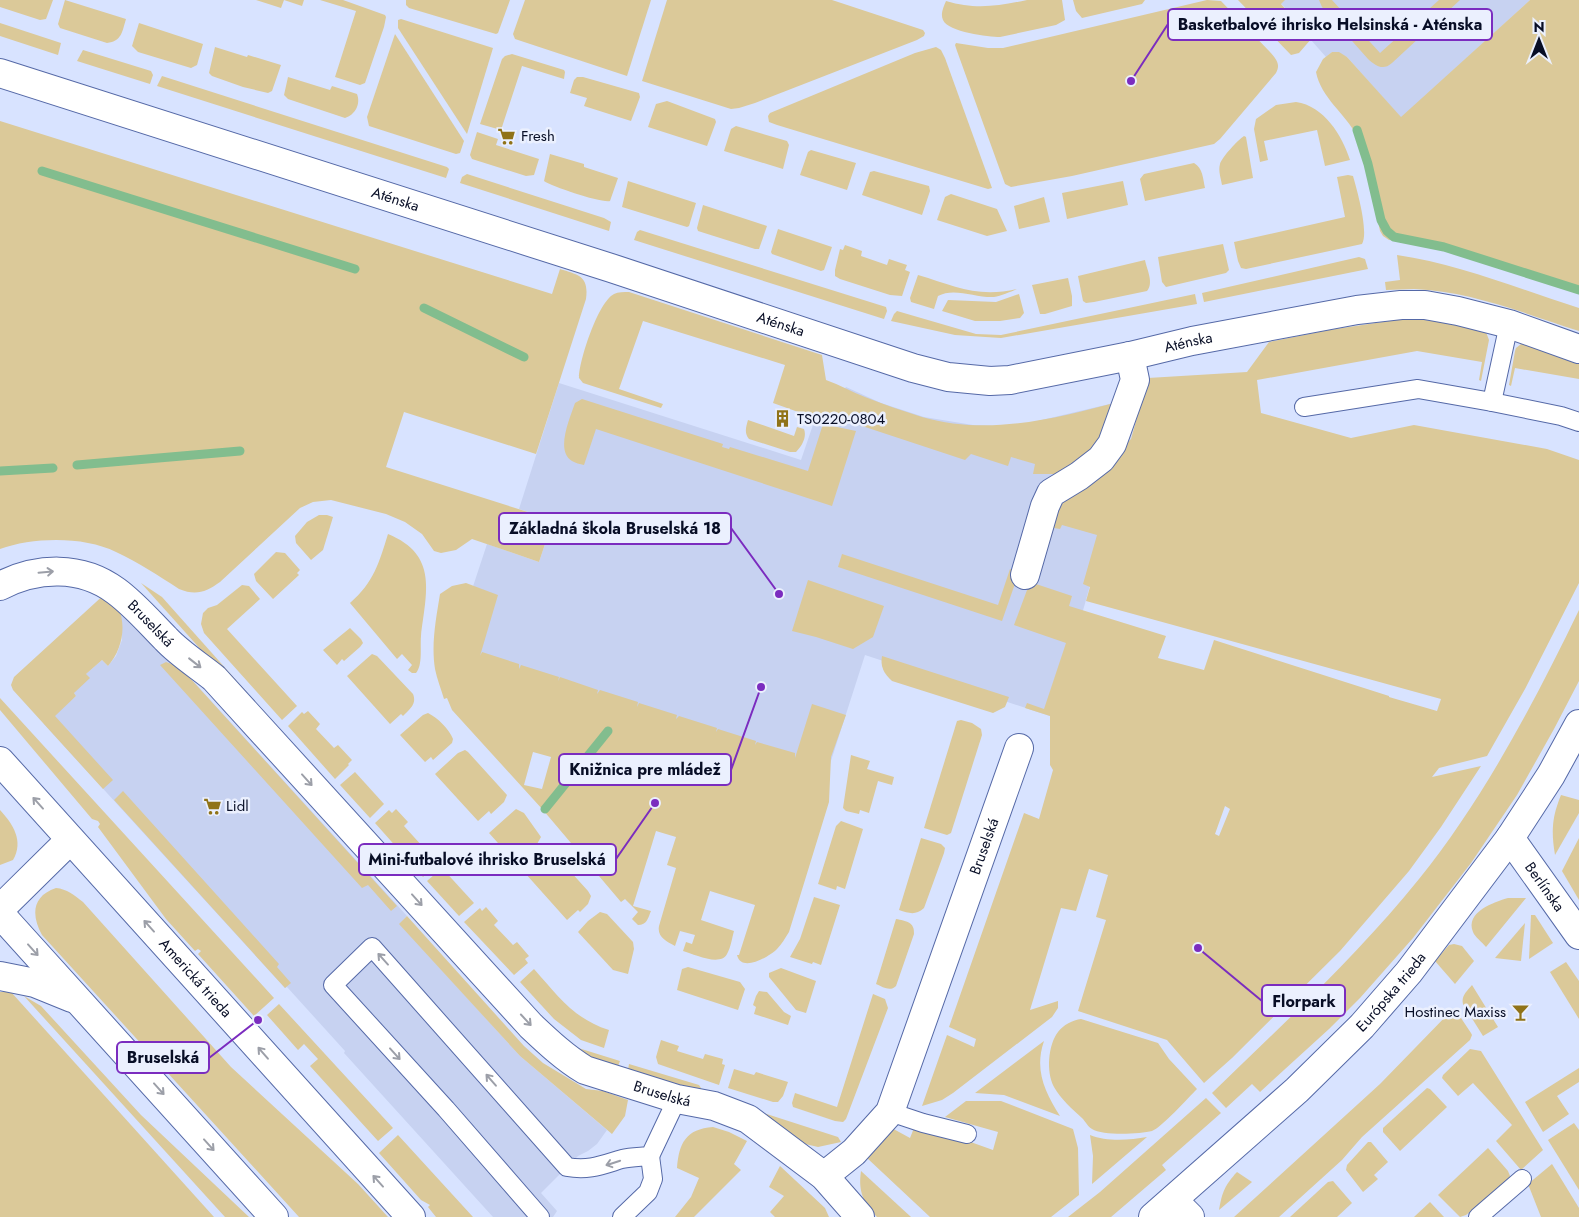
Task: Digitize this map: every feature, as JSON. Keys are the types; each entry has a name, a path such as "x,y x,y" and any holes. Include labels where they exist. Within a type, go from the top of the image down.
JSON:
{"street":[{"name":"Aténska","path":"0,73 611,268 929,373 969,380 990,382 1010,380 1130,356 1202,339 1357,310 1401,305 1442,307 1509,324 1579,349"},
{"path":"1025,575 1045,506 1051,493 1079,476 1101,459 1112,444 1135,380 1130,356"},
{"name":"Bruselská","path":"0,586 32,573 52,571 86,575 117,591 167,641 214,678 531,1026 553,1046 585,1070 677,1099 714,1106 748,1119 824,1176 860,1217"},
{"name":"Európska trieda","path":"1172,1211 1362,1026 1408,972 1510,838 1551,775 1579,724"},
{"name":"Bruselská","path":"824,1176 854,1152 890,1112 1019,748"},
{"name":"Americká trieda","path":"0,761 411,1217"},
{"name":"Berlínska","path":"1510,838 1579,935"},
{"path":"0,909 70,840"},
{"path":"0,914 274,1217"},
{"path":"0,976 35,983 79,1001"}],"lane":[{"path":"1492,402 1509,324"},
{"path":"1304,407 1418,389 1562,416 1579,422"},
{"path":"540,1217 446,1109 333,985 372,948 567,1167 581,1170 604,1166 623,1159 650,1156"},
{"path":"622,1217 648,1192 653,1179 650,1156 677,1099"},
{"path":"890,1112 923,1124 967,1134"},
{"path":"1478,1217 1522,1179"}],"shaded area":[{"path":"0,0 53,0 46,19 40,20 0,7"},
{"path":"65,0 126,19 121,35 116,40 107,43 60,28 58,24"},
{"path":"256,0 284,0 281,8"},
{"path":"284,0 304,0 302,6"},
{"path":"320,0 343,0 385,15 384,27 365,83 360,85 335,77 356,11"},
{"path":"406,0 510,0 496,34 409,8 406,5"},
{"path":"525,0 651,0 627,76 515,39 513,34"},
{"path":"667,0 832,0 923,30 925,33 924,36 917,40 755,103 731,109 642,81"},
{"path":"1027,0 1062,0 1065,20 1056,25 1000,37 960,31 946,24 942,18 946,1 957,4 987,6"},
{"path":"1073,0 1145,0 1142,4 1082,18 1076,11"},
{"path":"1207,0 1221,1 1270,52 1278,64 1276,73 1220,139 1214,144 1072,176 1011,187 1005,184 957,51 956,43 988,48 1003,48"},
{"path":"1238,0 1285,0 1281,4 1312,38 1299,53 1291,55"},
{"path":"1278,0 1530,0 1401,118 1347,57 1332,52 1326,57 1311,40 1312,38"},
{"path":"1319,0 1332,0 1380,53 1439,0 1460,0 1392,63 1383,67 1368,59 1322,7"},
{"path":"1530,0 1579,0 1579,293 1444,250 1413,242 1389,240 1383,236 1380,231 1369,177 1358,139 1352,128 1328,98 1316,72 1323,59 1332,52 1339,52 1347,57 1401,117"},
{"path":"401,19 493,48 467,134 398,28 398,20"},
{"path":"0,23 61,43 58,55 0,36"},
{"path":"139,23 203,44 197,65 191,68 138,52 132,46"},
{"path":"395,34 464,141 460,153 456,154 369,126 367,117"},
{"path":"215,47 281,65 272,91 268,93 243,87 212,76 209,73"},
{"path":"936,47 941,50 945,58 992,188 988,189 769,122 768,116 770,113 915,53"},
{"path":"83,50 151,71 153,75 150,84 77,61"},
{"path":"512,54 564,70 564,79 522,66 501,130 480,124 502,59"},
{"path":"162,76 447,167 449,169 446,178 157,86"},
{"path":"288,77 330,90 332,86 357,94 358,105 349,117 345,118 288,99 284,95"},
{"path":"577,77 639,93 640,97 631,121 584,106 587,98 570,93 574,80"},
{"path":"667,101 715,119 716,122 707,146 648,127 656,104"},
{"path":"1296,102 1315,109 1330,123 1347,150 1350,160 1325,166 1317,130 1264,141 1268,160 1260,162 1254,129 1256,119 1276,105"},
{"path":"0,121 552,294 560,269 581,278 586,285 586,299 536,454 404,412 386,467 553,520 539,562 472,539 456,550 441,553 434,551 422,534 405,522 386,514 331,500 313,502 300,508 220,582 201,592 179,589 124,556 89,543 43,540 0,549"},
{"path":"736,126 787,141 789,145 783,169 724,151 731,129"},
{"path":"477,132 498,139 496,145 539,159 534,175 526,176 472,159 470,155"},
{"path":"1244,136 1246,137 1253,178 1222,185 1219,169 1221,161 1230,149"},
{"path":"811,150 856,163 847,190 800,175 808,152"},
{"path":"550,154 584,164 584,167 618,178 610,201 597,200 577,194 544,181"},
{"path":"1194,163 1201,171 1205,188 1145,201 1140,179 1144,174"},
{"path":"874,171 929,186 930,191 922,215 862,195 870,172"},
{"path":"467,174 604,218 611,222 609,231 460,183 462,177"},
{"path":"1353,176 1362,211 1364,238 1362,244 1246,269 1241,268 1234,242 1345,217 1337,177"},
{"path":"628,181 696,203 689,226 687,227 622,207"},
{"path":"1123,181 1128,205 1067,219 1062,193"},
{"path":"951,194 997,209 1007,231 987,236 937,220 945,197"},
{"path":"1044,197 1050,222 1019,229 1014,206"},
{"path":"703,205 767,226 759,249 698,231 697,228"},
{"path":"778,229 832,247 824,270 821,271 772,254"},
{"path":"640,230 886,307 887,311 884,319 634,240 637,232"},
{"path":"1223,244 1229,270 1226,273 1166,287 1162,282 1158,257"},
{"path":"845,245 862,251 861,256 887,265 889,259 907,265 905,270 910,272 902,296 890,295 835,276 840,249 843,250"},
{"path":"1397,255 1443,264 1579,308 1579,331 1498,304 1456,294 1414,289 1386,290 1385,282 1400,280"},
{"path":"1359,257 1365,259 1368,269 1204,302 1202,293"},
{"path":"1145,260 1150,280 1147,291 1094,302 1086,303 1083,301 1078,276"},
{"path":"918,275 966,290 990,292 1017,289 994,297 951,292 938,296 934,309 911,302 910,298"},
{"path":"1068,278 1072,306 1040,314 1032,285"},
{"path":"629,292 822,355 826,380 893,407 947,423 996,425 1021,423 1070,414 1118,402 1097,450 1061,474 1033,474 1035,464 1011,457 1008,466 971,454 965,460 859,425 801,413 773,403 785,365 643,321 619,389 663,404 661,408 583,383 579,378 582,359 590,333 602,308 614,294"},
{"path":"1019,294 1024,313 1020,318 1000,321 975,321 942,311 948,300 996,302"},
{"path":"1195,294 1197,304 1001,338 955,335 891,321 897,311 976,334 1001,335"},
{"path":"1402,319 1445,322 1486,332 1489,340 1481,381 1479,380 1482,362 1417,351 1257,380 1261,413 1351,438 1414,425 1547,449 1579,460 1579,583 1525,689 1487,756 1439,768 1432,777 1481,766 1441,827 1409,871 1340,951 1232,1058 1204,1083 1167,1040 1078,1011 1106,920 1096,917 1108,875 1089,869 1076,911 1061,908 1030,1010 1058,1001 1058,1008 1052,1017 953,1093 942,1100 922,1106 947,1035 974,1047 976,1039 949,1027 1024,813 1039,819 1053,770 1050,765 1050,716 1025,708 1027,703 1044,709 1066,643 1014,625 1030,582 1072,596 1069,606 1166,636 1158,658 1204,670 1214,640 1437,711 1441,699 1086,601 1090,587 1083,584 1097,535 1062,525 1060,529 1054,528 1041,571 1034,569 1052,515 1063,502 1101,469 1131,439 1148,378 1247,372 1269,342 1329,330","holes":["1225,806 1230,809 1219,836 1215,834"]},
{"path":"1521,344 1579,362 1579,379 1515,368 1511,386 1509,385 1515,351"},
{"path":"559,383 801,460 816,416 824,418 846,387 881,403 924,417 973,425 998,426 1029,423 1118,402 1140,405 1084,607 1050,716 865,655 820,795 450,656 487,544 539,562 553,520 519,509"},
{"path":"582,399 723,444 722,447 729,449 730,447 808,471 823,424 856,431 832,506 596,429 584,465 572,461 567,456 565,450 565,434 575,403"},
{"path":"748,420 794,436 797,427 804,429 805,435 796,452 790,452 749,439 746,432"},
{"path":"319,515 333,517 323,550 311,560 296,543 295,536 307,522"},
{"path":"388,534 404,543 415,553 422,564 426,577 420,661 416,673 408,670 412,665 402,654 397,659 350,603 365,587 375,572"},
{"path":"276,552 285,553 300,570 297,573 299,575 273,599 256,581 254,574"},
{"path":"842,554 998,605 1010,569 1019,572 1002,621 838,567"},
{"path":"808,580 884,606 873,637 853,649 792,631"},
{"path":"141,583 162,597 276,725 273,730"},
{"path":"466,583 498,595 480,656 482,652 519,664 519,669 521,665 559,677 558,681 560,677 598,690 597,694 600,690 638,702 637,707 639,703 677,715 676,719 679,716 717,728 716,732 718,729 756,741 755,745 757,742 795,753 795,758 812,704 846,715 831,757 829,802 789,932 777,949 756,962 744,963 740,960 737,955 739,955 755,905 710,891 701,920 734,931 724,958 706,959 683,951 686,942 692,944 695,935 680,931 675,946 663,938 659,933 659,926 676,868 667,865 676,837 656,831 633,906 651,911 647,921 643,924 638,925 632,919 638,912 625,899 621,902 543,810 452,710 447,698 444,699 435,669 434,641 440,594 452,586","holes":["533,752 551,757 542,789 524,785"]},
{"path":"242,585 249,586 260,599 227,629 297,706 282,720 204,633 201,624 203,613 208,608 217,605"},
{"path":"107,592 114,600 122,618 119,649 108,666 102,660 86,674 90,678 74,693 76,696 55,716 113,780 103,789 13,690 11,685 14,677"},
{"path":"112,597 180,667 407,916 400,924 520,1056 607,1130 597,1144 578,1156 541,1193 557,1211 553,1217 493,1217 344,1053 345,1051 287,987 285,988 44,724 76,696 74,693 86,674 102,660 108,666 116,656 122,640 122,625"},
{"path":"1579,610 1579,681 1517,795 1471,863 1413,938 1360,998 1329,1029 1260,1092 1252,1084 1226,1108 1212,1093 1370,935 1419,879 1465,816 1507,749"},
{"path":"350,628 363,643 337,665 323,650"},
{"path":"372,654 377,656 413,694 414,701 410,709 390,724 347,676"},
{"path":"882,656 1009,697 1005,707 993,713 892,681 883,670"},
{"path":"166,662 180,667 397,906 391,911 368,885 362,888 160,665"},
{"path":"0,698 274,998 254,1016 198,954 201,951 198,949 195,951 166,919 98,827 100,824 98,821 92,819 0,710"},
{"path":"308,711 320,724 316,729 334,748 338,745 352,760 335,779 288,726 302,712 304,714"},
{"path":"428,713 443,724 453,739 452,743 433,760 431,757 425,762 400,735 423,715"},
{"path":"961,720 972,723 981,729 982,735 951,833 947,835 924,828 957,721"},
{"path":"465,750 507,795 504,802 491,814 489,811 478,821 435,774 458,753"},
{"path":"851,755 870,761 867,769 894,777 892,785 878,781 869,813 860,810 859,814 846,811 843,808"},
{"path":"355,772 384,804 370,818 340,785"},
{"path":"123,791 279,964 277,967 291,983 285,988 114,800"},
{"path":"1561,795 1579,800 1579,813 1555,855 1553,824"},
{"path":"396,809 408,822 404,826 423,847 427,843 440,857 436,860 438,863 423,877 375,823 389,810 392,813"},
{"path":"516,809 524,813 541,837 537,844 527,853 525,851 514,861 489,833"},
{"path":"0,810 16,833 17,846 13,860 0,865"},
{"path":"841,821 863,829 845,889 837,886 836,890 818,884 836,826"},
{"path":"921,838 941,844 945,848 924,908 915,913 909,913 899,910"},
{"path":"1579,838 1579,900 1562,871"},
{"path":"550,849 591,896 588,904 580,912 578,910 567,920 525,873 536,863 534,861"},
{"path":"442,868 474,903 459,916 427,881"},
{"path":"56,888 67,891 83,902 231,1067 358,1184 388,1217 299,1217 42,935 36,920 36,907 42,896"},
{"path":"814,897 840,905 821,965 790,957 800,939"},
{"path":"1508,898 1526,898 1486,947 1473,932 1473,919 1482,909"},
{"path":"486,907 498,921 494,925 513,945 517,942 529,956 525,959 528,963 514,975 464,922 480,908 482,911"},
{"path":"600,912 607,914 633,942 634,949 628,974 613,970 578,932"},
{"path":"1531,915 1535,915 1553,943 1529,959"},
{"path":"407,916 524,1046 543,1063 586,1089 603,1091 628,1100 625,1116 612,1134 520,1056 399,924"},
{"path":"896,919 906,921 911,925 914,934 896,986 889,989 876,984"},
{"path":"1525,923 1521,961 1495,958"},
{"path":"1449,945 1462,946 1474,961 1455,984 1435,961"},
{"path":"1566,962 1579,981 1579,1019 1550,972"},
{"path":"688,967 740,982 745,989 738,1010 677,990 682,969"},
{"path":"781,968 816,981 806,1013 796,1010 769,977 769,973"},
{"path":"534,969 567,1006 586,1020 609,1030 604,1048 581,1040 554,1019 520,982"},
{"path":"511,984 549,1024 575,1047 620,1061 618,1066 586,1057 573,1051"},
{"path":"1472,985 1498,1027 1483,1036 1463,1004 1464,996"},
{"path":"759,991 767,992 784,1012 791,1016 788,1025 754,1014 756,1007 753,1005"},
{"path":"0,992 11,992 214,1217 0,1217"},
{"path":"873,994 885,999 888,1008 846,1119 843,1122 835,1121 793,1107 792,1103 795,1093 837,1107"},
{"path":"24,996 41,1006 141,1115 249,1217 225,1217"},
{"path":"279,1004 393,1128 378,1141 310,1066 318,1059 304,1044 298,1050 267,1015"},
{"path":"1453,1011 1457,1012 1471,1033 1470,1040 1362,1137 1342,1160 1279,1217 1234,1217 1380,1084"},
{"path":"1081,1019 1158,1043 1169,1059 1197,1089 1168,1119 1152,1131 1113,1134 1092,1129 1060,1096 1051,1081 1049,1066 1052,1044 1060,1029"},
{"path":"661,1040 679,1046 677,1051 703,1059 705,1054 723,1059 722,1064 725,1065 719,1085 658,1064 656,1057"},
{"path":"1044,1041 1040,1062 1041,1071 1046,1089 1060,1116 1004,1095 975,1093"},
{"path":"1470,1049 1481,1051 1543,1150 1521,1170 1496,1141 1512,1125 1473,1083 1458,1096 1442,1078"},
{"path":"629,1064 699,1085 701,1088 699,1093 628,1070"},
{"path":"1579,1068 1579,1082 1557,1096 1569,1114 1543,1132 1525,1102"},
{"path":"734,1069 754,1075 756,1072 788,1082 783,1096 778,1102 773,1102 728,1088"},
{"path":"1427,1088 1447,1107 1400,1151 1383,1132 1383,1128"},
{"path":"1206,1098 1221,1113 1162,1165 1166,1170 1111,1217 1068,1217 1100,1192"},
{"path":"966,1101 1001,1101 1073,1129 1078,1148 1079,1195 1051,1217 930,1217 867,1158 888,1126 910,1138 914,1128 965,1140 993,1150 998,1132 945,1117"},
{"path":"751,1109 838,1137 841,1142 818,1147 801,1143"},
{"path":"1574,1123 1579,1130 1579,1190 1548,1140"},
{"path":"713,1127 747,1141 734,1164 741,1170 694,1217 675,1217 691,1197 699,1178 677,1168 682,1145 690,1134 704,1128"},
{"path":"398,1135 473,1217 436,1217 428,1207 430,1205 421,1200 379,1153"},
{"path":"1090,1135 1111,1140 1147,1137 1092,1184 1093,1156"},
{"path":"1368,1142 1371,1142 1388,1162 1374,1175 1378,1179 1363,1192 1346,1170 1347,1165"},
{"path":"1488,1148 1508,1171 1509,1180 1466,1215 1460,1217 1438,1195"},
{"path":"1552,1164 1579,1208 1579,1217 1541,1217 1528,1184"},
{"path":"780,1166 825,1208 829,1217 775,1217 770,1212 784,1196 769,1187"},
{"path":"861,1171 911,1217 877,1217 868,1207 861,1191"},
{"path":"1237,1172 1252,1182 1219,1210 1225,1189"},
{"path":"1333,1181 1352,1203 1337,1217 1290,1217 1328,1182"},
{"path":"1430,1202 1444,1217 1414,1217"}],"waterway":[{"path":"1357,130 1368,164 1381,220 1387,231 1394,237 1444,247 1579,290"},
{"path":"42,171 355,269"},
{"path":"424,308 524,357"},
{"path":"77,465 240,451"},
{"path":"0,471 53,468"},
{"path":"545,809 608,731"}],"place":[{"name":"Basketbalové ihrisko Helsinská - Aténska","path":"1131,81"},
{"name":"Fresh","path":"507,136"},
{"name":"TS0220-0804","path":"783,419"},
{"name":"Základná škola Bruselská 18","path":"779,594"},
{"name":"Knižnica pre mládež","path":"761,687"},
{"name":"Mini-futbalové ihrisko Bruselská","path":"655,803"},
{"name":"Lidl","path":"212,806"},
{"name":"Florpark","path":"1198,948"},
{"name":"Hostinec Maxiss","path":"1520,1012"},
{"name":"Bruselská","path":"258,1020"}]}
